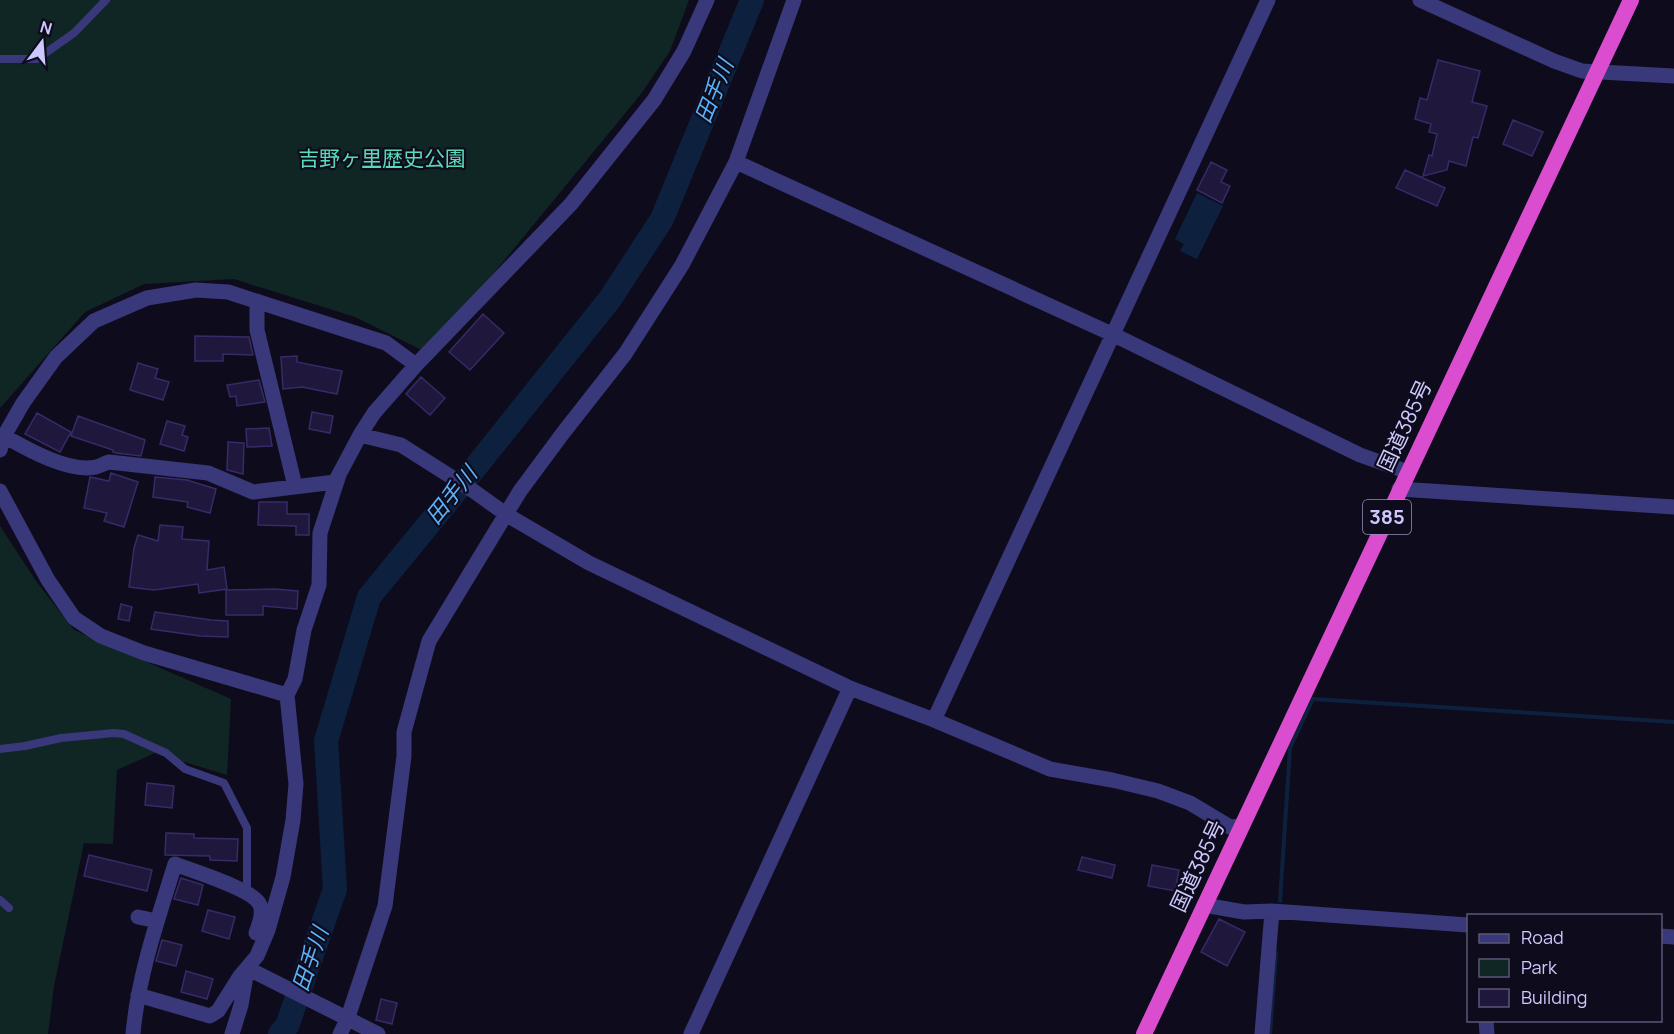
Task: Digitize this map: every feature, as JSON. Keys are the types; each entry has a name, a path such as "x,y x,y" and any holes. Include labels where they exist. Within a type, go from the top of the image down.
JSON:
{"highway":[{"name":"国道385号","path":"1144,1034 1631,0"}],"street":[{"path":"416,365 386,343 228,292 196,291 147,298 94,321 56,357 23,403 2,443 72,466 95,468 109,462 208,473 253,492 335,482 374,413 416,365 571,204 654,100 684,51 707,0"},
{"path":"340,1034 347,1020 385,906 404,756 404,732 429,641 527,481 626,354 682,265 736,162 794,0"},
{"path":"934,720 1268,0"},
{"path":"1420,0 1554,61 1582,71 1674,76"},
{"path":"736,162 1114,335 1360,455 1408,472"},
{"path":"257,301 257,330 296,486"},
{"path":"360,435 401,445 507,515 589,563 850,688 934,720 1050,770 1112,780 1158,791 1190,803 1230,827 1241,826"},
{"path":"138,994 210,1016 218,1011 256,956 268,930 283,877 293,820 296,784 287,695 295,679 304,630 319,585 320,533 339,475"},
{"path":"1399,489 1674,507"},
{"path":"0,491 48,580 74,618 101,636 144,653 287,695"},
{"path":"691,1034 850,688"},
{"path":"133,1034 138,994 175,864 247,892 260,904 261,915 247,969 241,1005 232,1034"},
{"path":"1204,905 1244,912 1272,911 1467,925"},
{"path":"1262,1034 1272,911"},
{"path":"138,917 157,921"},
{"path":"247,969 378,1034"}],"lane":[{"path":"0,59 37,59 74,33 106,0"},
{"path":"0,749 61,738 124,734 166,753 185,770 224,783 247,828 247,892"},
{"path":"0,900 9,908"}],"green space":[{"name":"吉野ヶ里歴史公園","path":"0,0 689,0 670,51 641,94 428,353 355,317 234,279 144,284 85,312 0,408"},
{"path":"0,526 36,581 74,630 231,699 227,775 155,753 117,770 113,844 84,843 54,986 48,1034 0,1034"}],"water":[{"path":"1197,193 1223,206 1197,259 1180,251 1184,244 1175,239"}],"building":[{"path":"1438,60 1480,71 1472,102 1487,106 1478,138 1473,137 1466,166 1449,161 1447,170 1423,176 1429,155 1432,156 1437,134 1429,132 1431,124 1415,119 1420,98 1427,100"},
{"path":"1513,120 1543,132 1532,156 1503,144"},
{"path":"1211,162 1227,170 1221,182 1230,186 1222,203 1197,190"},
{"path":"1405,170 1445,188 1437,206 1396,188"},
{"path":"483,314 504,333 470,370 449,352"},
{"path":"195,336 249,337 253,355 223,354 223,361 195,361"},
{"path":"297,356 297,362 342,371 337,394 302,387 283,389 281,357"},
{"path":"138,363 158,369 155,378 169,382 163,400 130,390"},
{"path":"421,377 445,398 430,415 406,394"},
{"path":"259,380 265,402 237,406 236,396 230,397 227,385"},
{"path":"312,412 333,416 330,433 309,429"},
{"path":"37,413 71,432 60,452 25,434"},
{"path":"78,416 145,440 141,456 116,453 71,436"},
{"path":"167,421 185,426 182,435 188,437 184,451 160,444"},
{"path":"269,428 272,446 247,447 246,429"},
{"path":"228,442 244,443 243,474 227,470"},
{"path":"111,473 138,482 124,527 104,521 107,513 84,508 90,477 109,481"},
{"path":"155,477 187,480 216,489 210,513 187,507 188,502 153,497"},
{"path":"259,502 287,502 287,514 309,514 309,535 296,535 296,526 258,525"},
{"path":"160,525 183,527 182,539 209,541 207,570 224,567 227,589 199,593 198,584 154,590 129,587 138,535 158,541"},
{"path":"226,590 298,591 297,609 263,606 263,615 226,615"},
{"path":"121,604 132,607 129,621 118,619"},
{"path":"155,612 228,621 228,637 200,636 151,629"},
{"path":"147,783 174,786 172,808 145,805"},
{"path":"166,833 194,834 194,838 238,839 237,861 210,860 210,856 165,855"},
{"path":"89,855 152,870 147,891 84,876"},
{"path":"1082,857 1115,865 1112,878 1078,870"},
{"path":"1152,865 1179,870 1175,891 1148,886"},
{"path":"181,878 203,885 198,905 174,899"},
{"path":"208,910 235,917 229,939 202,931"},
{"path":"1219,919 1245,932 1227,966 1201,952"},
{"path":"162,940 182,945 176,966 156,961"},
{"path":"186,971 213,979 207,999 181,992"},
{"path":"381,999 397,1003 392,1024 376,1020"}],"waterway":[{"name":"田手川","path":"280,1034 287,1026 335,889 326,741 369,597 610,299 662,219 752,0"},
{"path":"1280,901 1290,748 1313,699 1674,722"},
{"path":"1270,1034 1276,953"}]}
